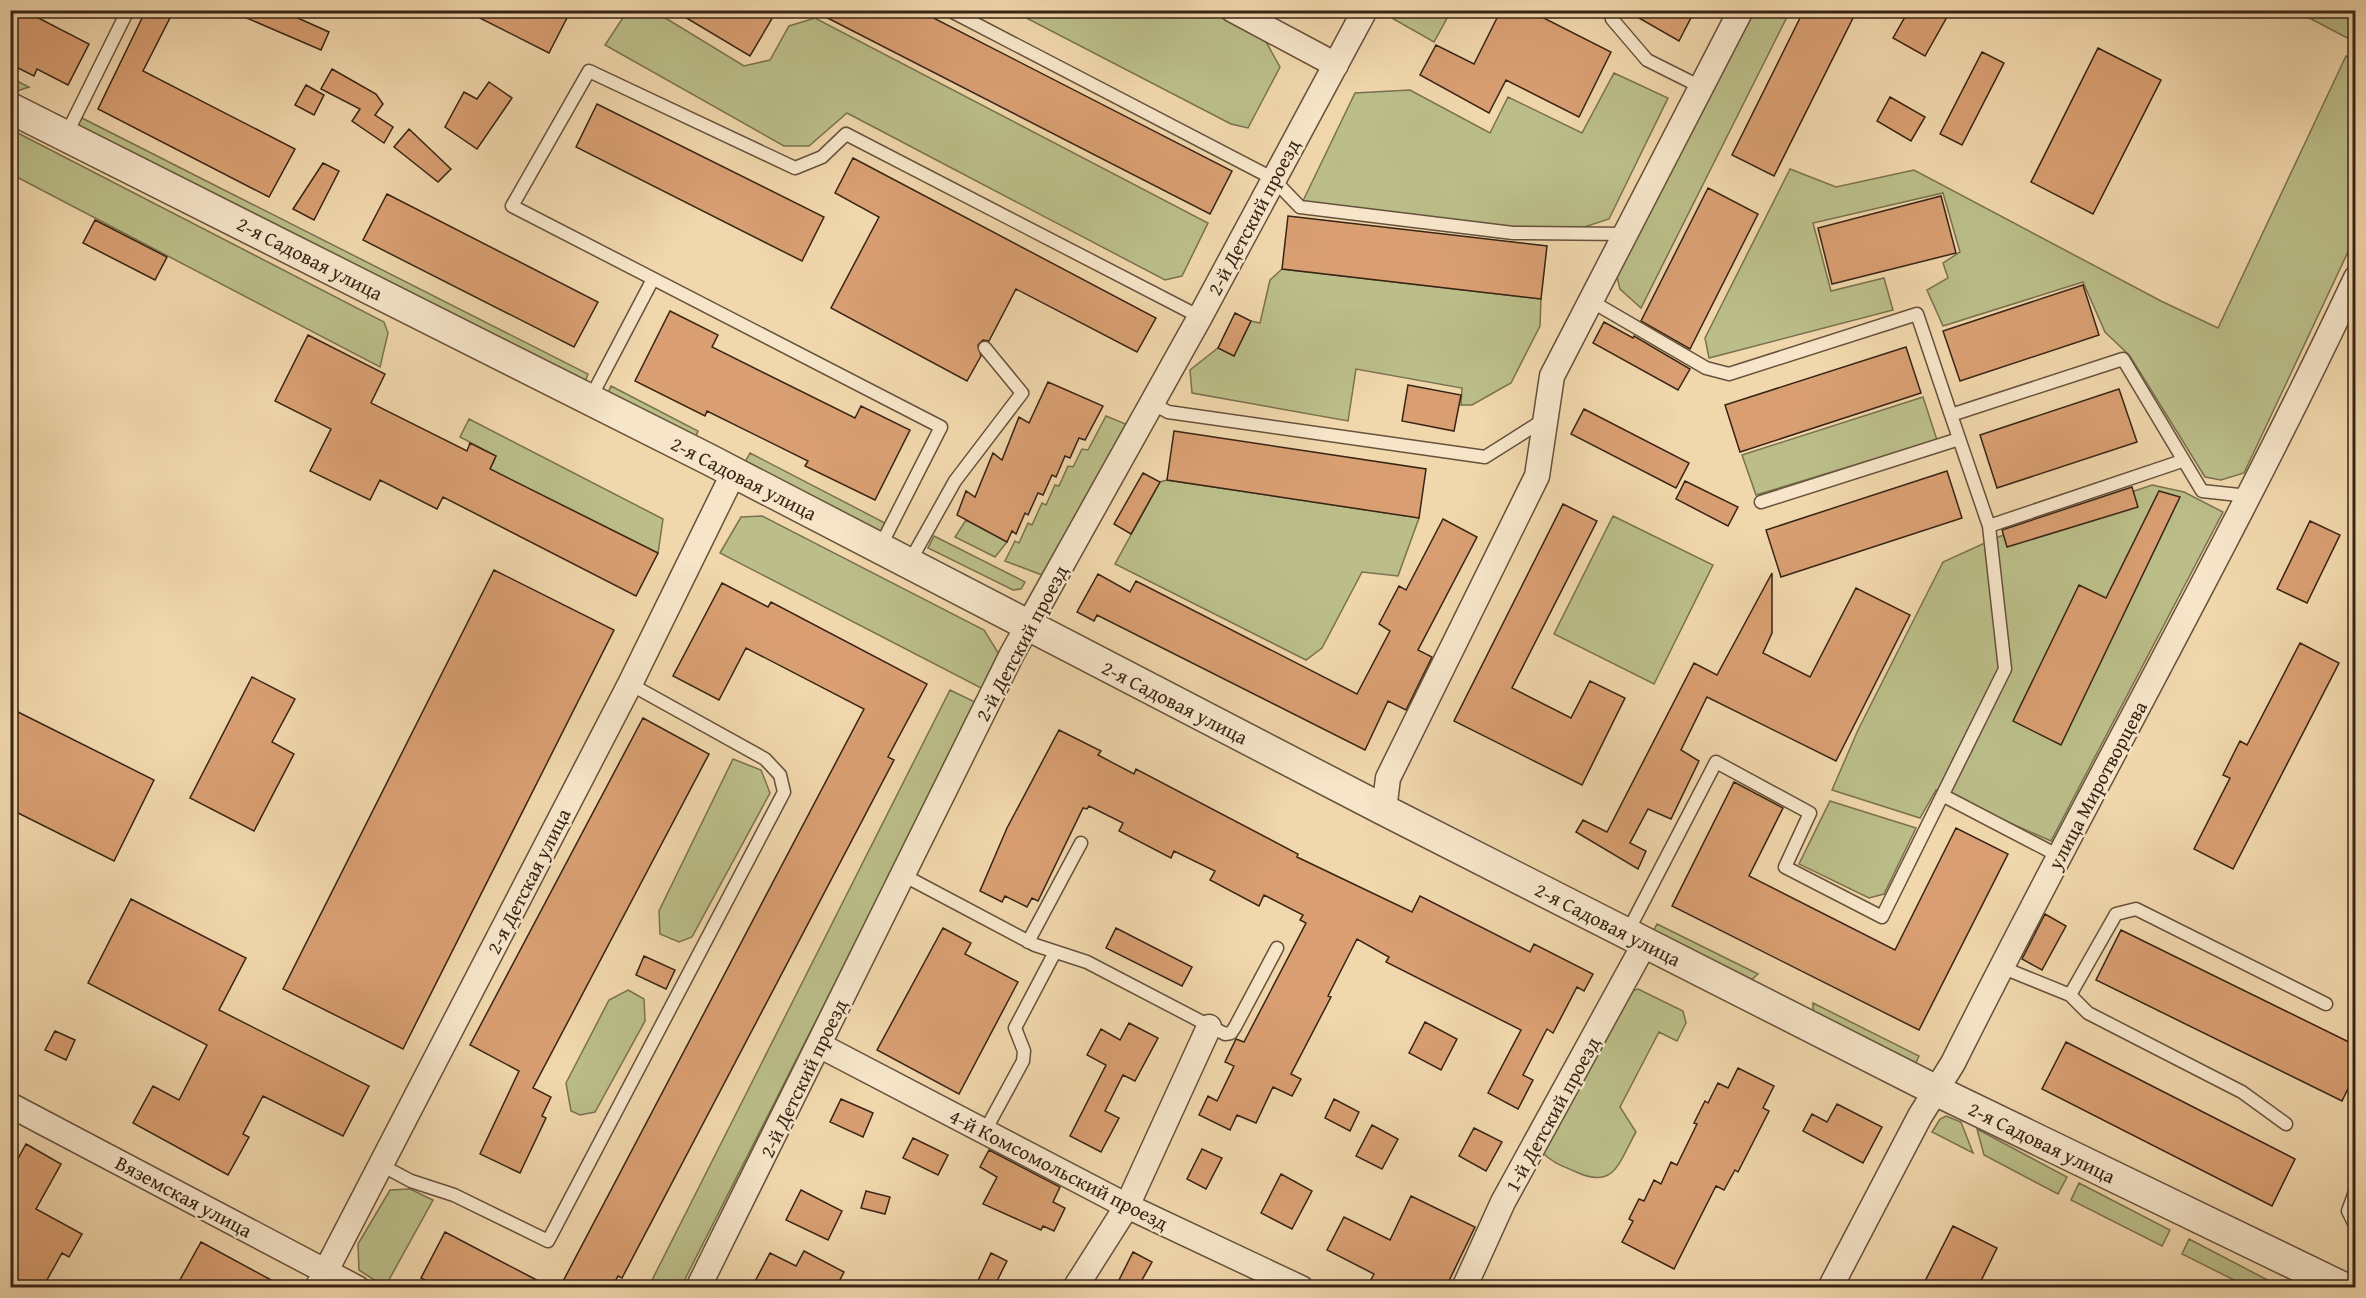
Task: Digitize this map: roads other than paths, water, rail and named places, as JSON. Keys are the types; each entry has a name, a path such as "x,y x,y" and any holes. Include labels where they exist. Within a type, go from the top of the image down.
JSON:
{"street":[{"path":"1233,10 1335,65"},
{"name":"2-й Детский проезд","path":"698,1287 1028,626 1200,317 1272,178 1365,10"},
{"path":"1384,810 1388,778 1538,476 1552,376 1741,10"},
{"name":"2-я Садовая улица","path":"10,108 734,472 1636,939 1937,1091 2344,1287"},
{"name":"улица Миротворцева","path":"1830,1287 1920,1116 1937,1091 2248,496 2355,278"},
{"name":"2-я Детская улица","path":"321,1279 630,684 734,472"},
{"name":"1-й Детский проезд","path":"1464,1287 1503,1202 1636,939"},
{"path":"1075,1287 1127,1206 1209,1027"},
{"name":"4-й Комсомольский проезд","path":"819,1045 1127,1206 1301,1287"},
{"name":"Вяземская улица","path":"11,1105 321,1279 357,1287"}],"lane":[{"path":"65,136 129,10"},
{"path":"949,10 1272,178 1300,207 1513,233 1626,234"},
{"path":"1617,10 1612,19 1647,60 1701,87"},
{"path":"879,548 941,427 512,206 588,70 795,168 822,157 846,134 1200,317"},
{"path":"590,399 653,279"},
{"path":"1591,301 1706,368 1729,374 1917,314 1989,526 2005,669 1882,917 1785,867 1810,813 1716,762 1636,939"},
{"path":"909,563 955,480 1022,393 985,348"},
{"path":"1952,416 2123,359 2202,491 2248,496"},
{"path":"1152,403 1168,412 1485,457 1546,418"},
{"path":"1761,502 1959,439"},
{"path":"1989,526 2182,460"},
{"path":"381,1165 411,1181 454,1195 548,1241 784,792 780,775 765,759 630,684"},
{"path":"1944,796 2059,856"},
{"path":"1029,942 1081,843"},
{"path":"903,875 1029,942 1087,962 1225,1035 1231,1033 1277,948"},
{"path":"2070,995 2116,914 2136,909 2326,1004"},
{"path":"985,1131 1023,1060 1024,1051 1014,1028 1055,952"},
{"path":"2001,967 2070,995 2088,1012 2242,1092 2286,1124"},
{"path":"2355,1189 2348,1211 2355,1227"}]}
